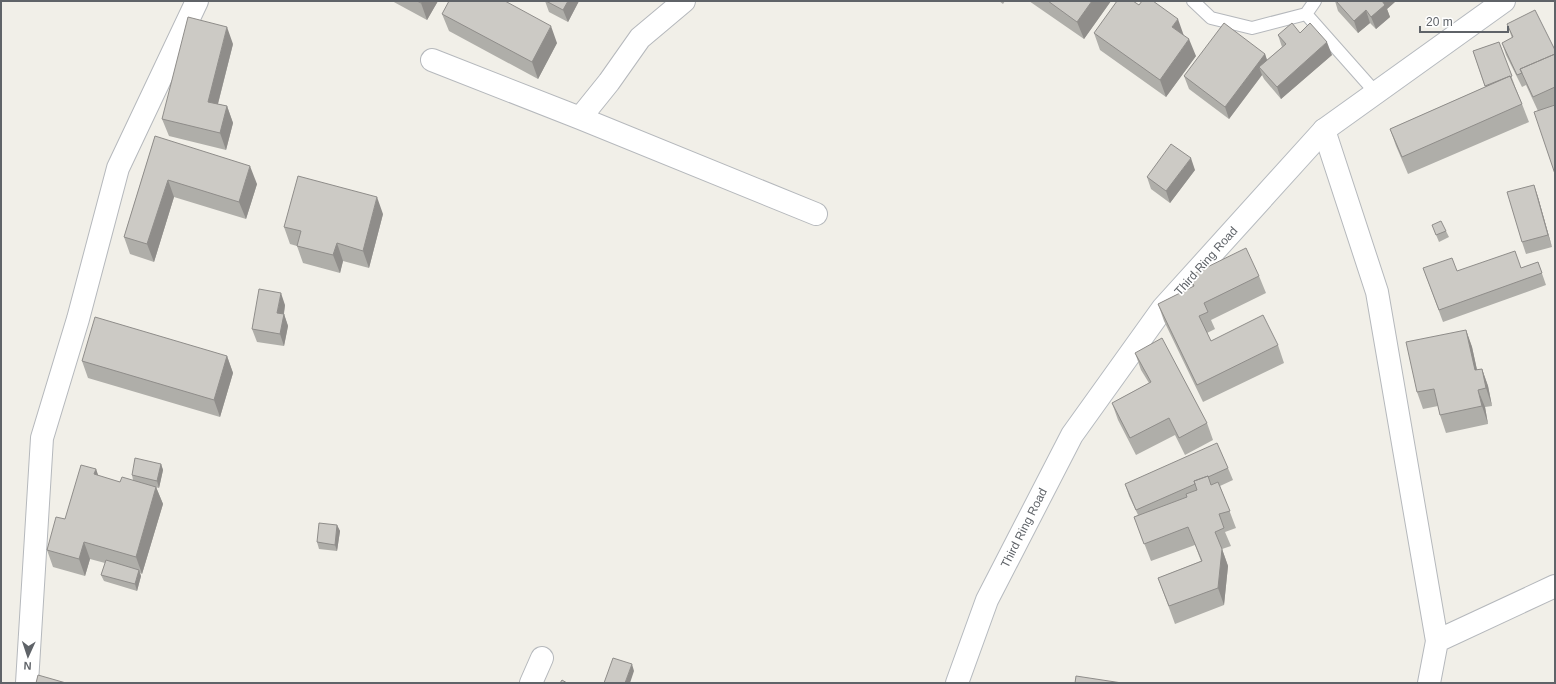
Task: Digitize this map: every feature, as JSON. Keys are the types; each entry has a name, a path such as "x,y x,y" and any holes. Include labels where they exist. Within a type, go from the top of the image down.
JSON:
{"street":[{"path":"27,683 42,438 78,319 118,168 198,1"},
{"path":"580,118 610,82 640,38 684,1"},
{"name":"Third Ring Road","path":"957,683 987,600 1072,435 1163,308 1324,130 1504,1"},
{"path":"432,60 580,118 816,214"},
{"path":"1324,130 1377,292 1437,641 1429,683"},
{"path":"1437,641 1555,586"},
{"path":"531,683 542,658"}],"lane":[{"path":"1193,1 1211,18 1252,28 1306,14 1315,1"},
{"path":"1306,14 1376,93"}],"building":[{"path":"449,1 505,1 551,26 532,62 442,14"},
{"path":"546,1 568,1 563,10"},
{"path":"1048,1 1092,1 1077,22"},
{"path":"1117,1 1133,1 1139,5 1142,1 1153,1 1178,19 1172,27 1189,39 1160,80 1094,33"},
{"path":"1336,1 1382,1 1385,5 1371,17 1366,10 1354,21"},
{"path":"1535,10 1555,50 1555,54 1520,69 1522,73 1517,75 1502,43 1513,37 1507,24"},
{"path":"188,17 227,27 208,102 227,106 220,133 162,119"},
{"path":"1224,23 1265,54 1225,107 1184,76"},
{"path":"1292,23 1300,33 1310,23 1327,42 1277,87 1259,67 1286,44 1278,35"},
{"path":"1499,42 1512,76 1485,86 1473,51"},
{"path":"1555,54 1555,87 1533,97 1520,69"},
{"path":"1510,76 1522,104 1402,157 1390,129"},
{"path":"1555,105 1555,174 1534,112"},
{"path":"155,136 250,166 239,202 168,180 147,244 124,237"},
{"path":"1171,144 1191,158 1166,191 1147,177"},
{"path":"298,176 377,197 363,251 337,243 333,255 297,246 301,231 284,227"},
{"path":"1534,185 1548,235 1522,242 1507,192"},
{"path":"1441,221 1446,231 1436,235 1432,225"},
{"path":"1246,248 1259,276 1204,303 1208,312 1199,316 1211,341 1263,315 1278,345 1197,385 1158,304 1194,286 1189,276"},
{"path":"1515,251 1521,268 1538,262 1542,273 1439,310 1423,268 1452,258 1457,271"},
{"path":"259,289 281,293 277,313 284,314 280,334 252,329"},
{"path":"95,317 227,356 214,400 82,361"},
{"path":"1466,330 1475,370 1482,369 1486,388 1478,390 1482,406 1440,415 1434,389 1417,392 1406,342"},
{"path":"1162,338 1207,423 1179,438 1169,418 1130,438 1112,403 1151,382 1135,353"},
{"path":"1217,443 1228,468 1208,477 1194,481 1195,484 1136,510 1125,484"},
{"path":"135,458 161,464 157,481 132,475"},
{"path":"81,465 96,469 94,474 120,482 122,477 156,487 136,557 84,542 79,559 47,550 56,517 65,519"},
{"path":"1208,476 1211,485 1218,482 1230,511 1219,514 1224,528 1215,532 1222,549 1218,588 1169,606 1158,578 1202,561 1188,527 1144,544 1134,517 1187,497 1186,494 1197,490 1194,481"},
{"path":"319,523 337,525 335,545 317,542"},
{"path":"106,560 139,570 135,584 101,575"},
{"path":"613,658 632,664 625,683 604,683"},
{"path":"38,675 66,683 36,683"},
{"path":"1076,676 1122,683 1075,683"},
{"path":"562,680 567,683 560,683"}]}
